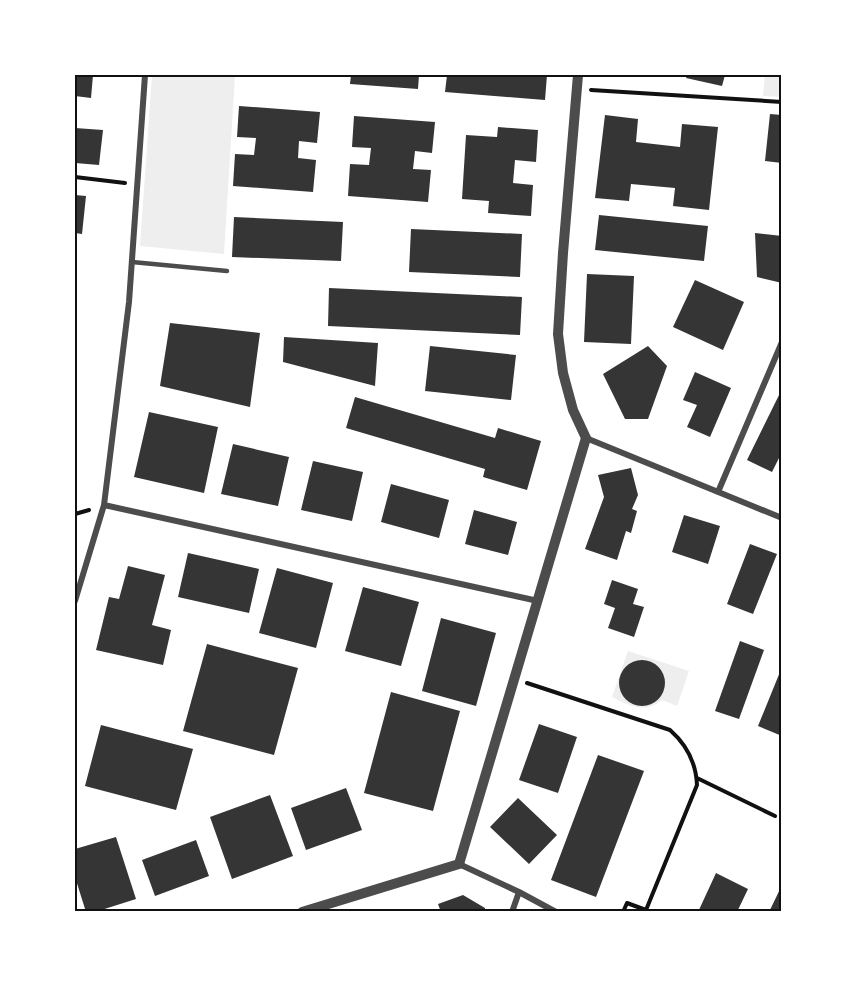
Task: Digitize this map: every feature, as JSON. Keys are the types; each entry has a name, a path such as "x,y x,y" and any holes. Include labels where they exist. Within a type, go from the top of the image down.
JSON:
{"street":[{"path":"75,601 104,505 129,302 145,75"},
{"path":"459,864 586,438 573,410 563,373 558,334 578,75"},
{"path":"718,492 782,342"},
{"path":"586,438 782,518"},
{"path":"104,505 538,601"},
{"path":"302,912 459,864 519,891 556,912"},
{"path":"512,912 519,891"}],"lane":[{"path":"132,262 227,271"}],"path":[{"path":"577,89 782,102"},
{"path":"75,177 137,184"},
{"path":"514,679 670,730 684,741 696,771 697,785 646,910 627,903 623,912"},
{"path":"697,778 775,816"}],"shaded area":[{"path":"152,75 235,75 224,254 140,246"},
{"path":"765,75 782,75 782,97 763,96"},
{"path":"628,651 689,671 677,706 662,700 643,708 612,697"}],"building":[{"path":"75,75 93,75 91,98 75,96"},
{"path":"351,75 419,75 418,89 350,84"},
{"path":"447,75 547,75 545,100 445,92"},
{"path":"687,75 725,75 722,86 686,78"},
{"path":"239,106 320,112 317,143 299,141 298,158 316,160 313,192 233,186 235,154 254,155 256,138 237,137"},
{"path":"770,114 782,115 782,163 765,161"},
{"path":"605,115 638,119 636,142 680,147 682,124 718,127 709,210 673,206 675,188 631,184 629,201 595,198"},
{"path":"354,116 435,122 432,153 415,151 413,169 431,170 428,202 348,196 350,164 369,165 371,148 352,147"},
{"path":"498,127 538,130 536,162 515,160 513,183 533,185 531,216 488,213 489,201 462,199 466,135 497,137"},
{"path":"75,128 103,130 99,165 75,163"},
{"path":"75,195 86,196 82,234 75,233"},
{"path":"599,215 708,226 704,261 595,250"},
{"path":"234,217 343,222 341,261 232,257"},
{"path":"411,229 522,234 520,277 409,272"},
{"path":"755,233 782,236 782,283 757,277"},
{"path":"587,274 634,276 631,344 584,342"},
{"path":"695,280 744,302 723,350 673,327"},
{"path":"329,288 522,297 520,335 328,326"},
{"path":"170,323 260,333 250,407 160,386"},
{"path":"284,337 378,343 375,386 283,362"},
{"path":"430,346 516,355 511,400 425,391"},
{"path":"648,346 667,366 648,419 625,419 603,374"},
{"path":"695,372 731,388 710,437 687,427 697,405 683,400"},
{"path":"782,389 782,452 772,472 747,460"},
{"path":"355,397 495,438 498,428 541,441 527,490 483,477 485,469 346,428"},
{"path":"149,412 218,427 204,493 134,477"},
{"path":"233,444 289,457 278,506 221,494"},
{"path":"313,461 363,472 352,521 301,510"},
{"path":"631,468 638,495 632,509 637,511 631,533 626,531 617,560 585,549 604,497 598,475"},
{"path":"391,484 449,500 439,538 381,522"},
{"path":"474,510 517,522 508,555 465,544"},
{"path":"684,515 720,526 708,564 672,552"},
{"path":"750,544 777,554 753,614 727,604"},
{"path":"188,553 259,569 249,613 178,597"},
{"path":"128,566 165,575 152,625 171,630 163,665 96,650 109,597 119,599"},
{"path":"277,568 333,583 316,648 259,633"},
{"path":"612,580 638,589 633,604 644,607 634,637 608,628 615,608 604,604"},
{"path":"363,587 419,602 401,666 345,651"},
{"path":"441,618 496,633 476,706 422,691"},
{"path":"740,641 764,650 739,719 715,711"},
{"path":"207,644 298,668 274,755 183,731"},
{"path":"642,660 658,667 665,683 658,699 642,706 626,699 619,683 626,667"},
{"path":"782,667 782,736 758,726"},
{"path":"391,692 460,711 433,811 364,793"},
{"path":"539,724 577,737 558,793 519,780"},
{"path":"101,725 193,749 176,810 85,786"},
{"path":"598,755 644,771 596,897 551,880"},
{"path":"346,788 362,830 306,850 291,808"},
{"path":"270,795 293,856 232,879 210,817"},
{"path":"518,798 557,835 529,864 490,827"},
{"path":"116,837 136,899 95,912 86,912 75,877 75,849"},
{"path":"196,840 209,876 155,896 142,860"},
{"path":"716,873 748,889 737,912 698,912"},
{"path":"782,885 782,912 769,912"},
{"path":"463,895 485,908 485,912 441,912 438,904"}]}
